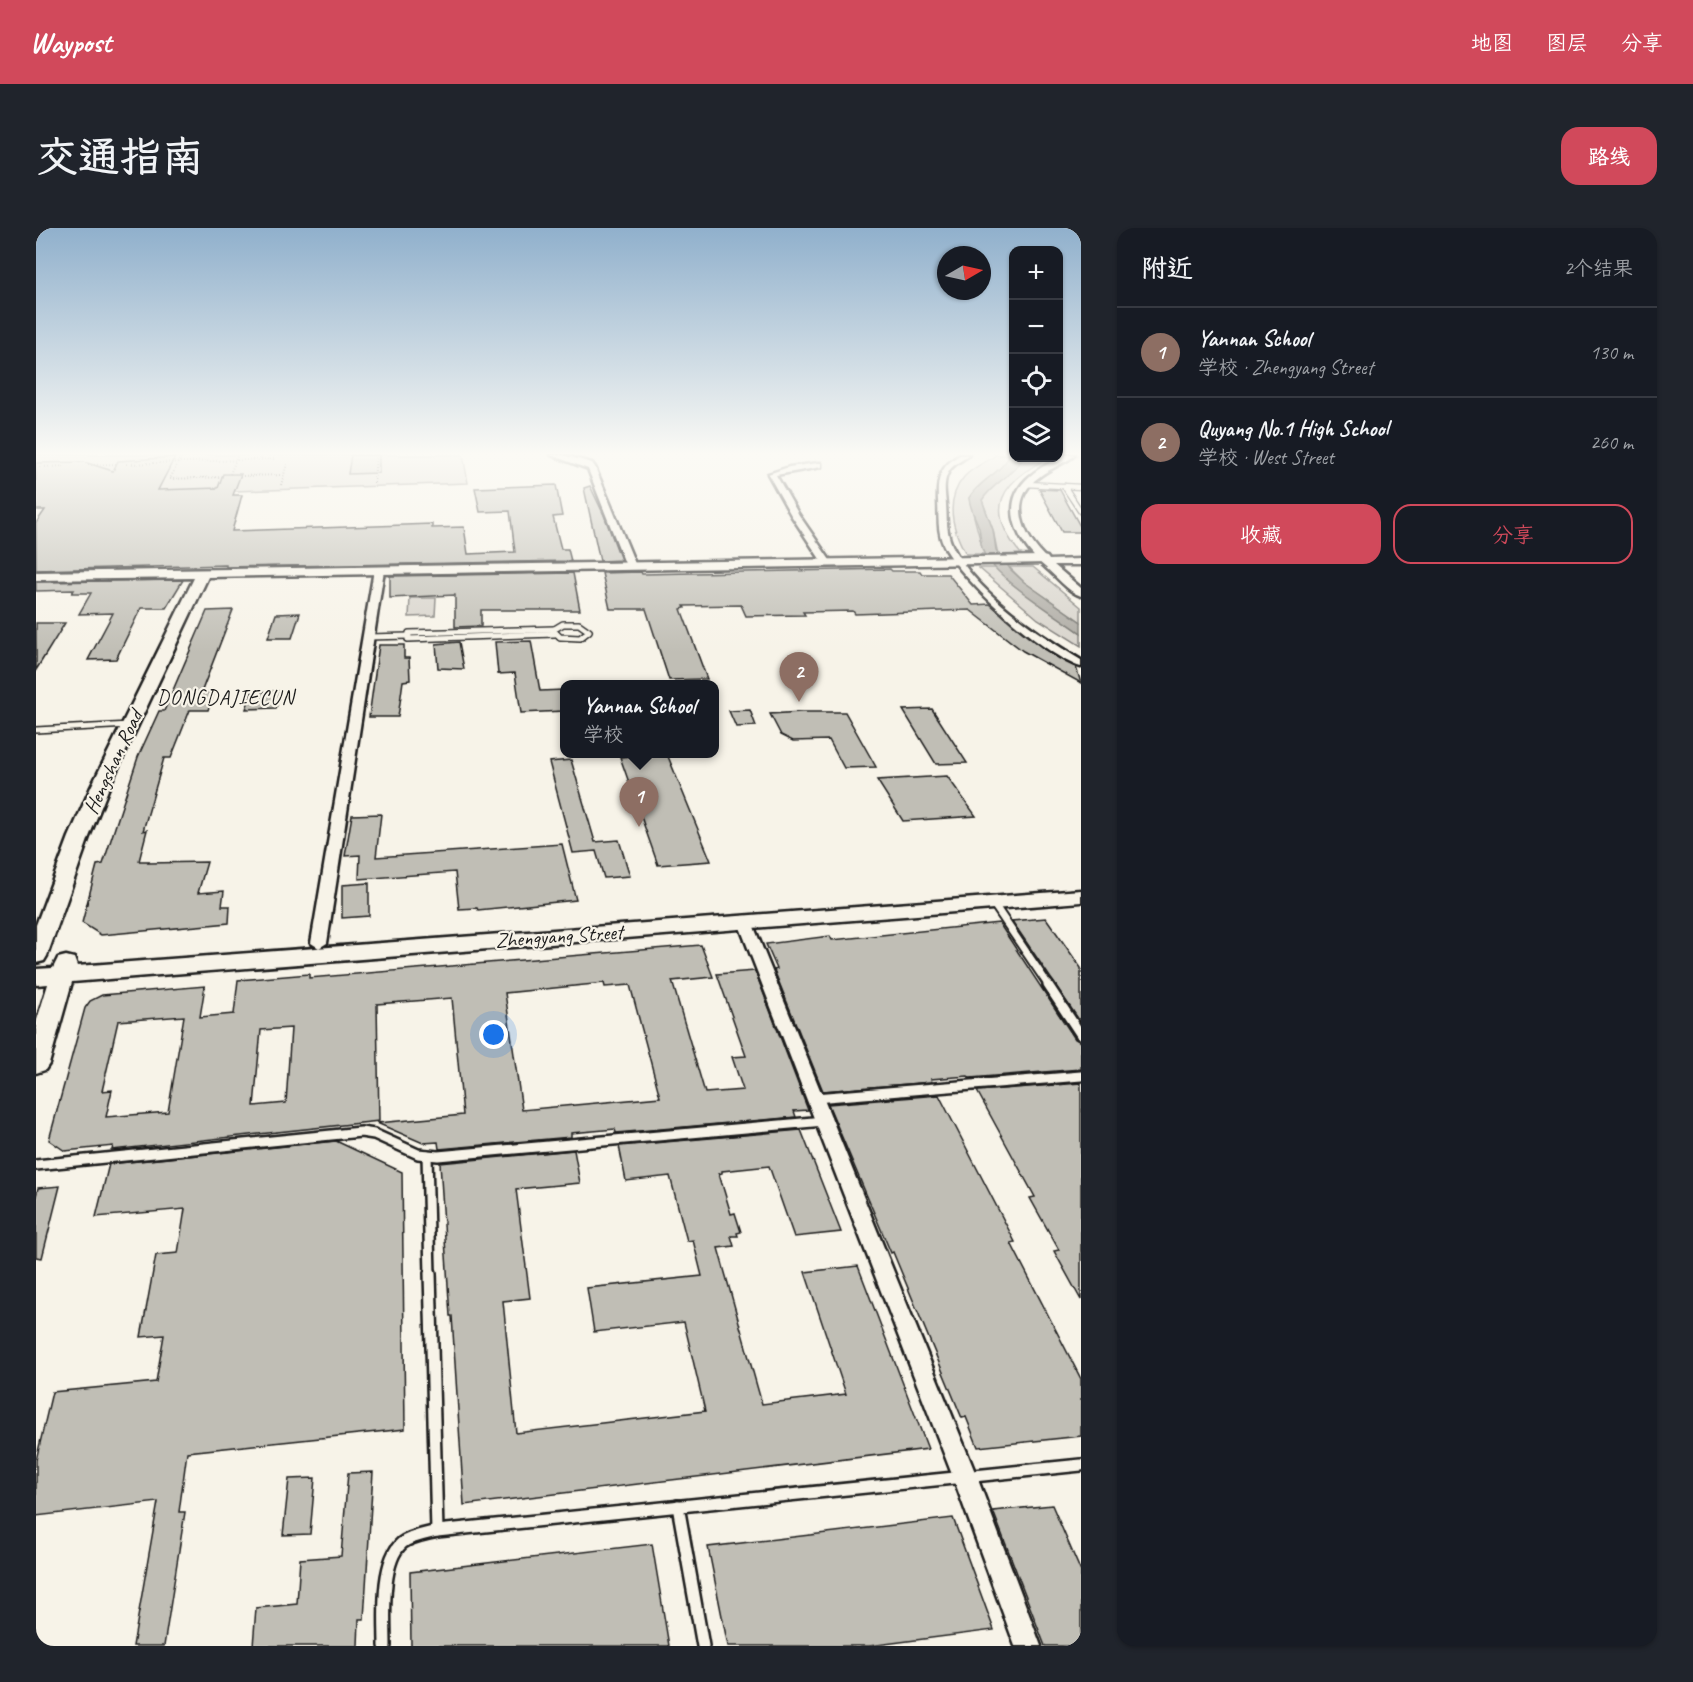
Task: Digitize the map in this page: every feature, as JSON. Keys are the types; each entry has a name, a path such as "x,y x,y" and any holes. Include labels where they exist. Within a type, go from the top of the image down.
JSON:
{"street":[{"path":"613,521 631,566"},
{"path":"799,521 827,563"},
{"path":"943,521 947,544 963,561 979,585 1025,627 1081,664"},
{"path":"1017,521 1039,561 1081,593"},
{"path":"36,576 963,561 1081,562"},
{"path":"319,944 380,570"},
{"name":"Hengshan Road","path":"36,956 79,837 203,573"},
{"name":"Zhengyang Street","path":"36,976 64,969 319,944 1081,885"},
{"name":"Zhengyang Street","path":"36,965 64,969 745,922 1081,896"},
{"path":"745,922 965,1477 1028,1646"},
{"path":"36,1064 64,969"}],"lane":[{"path":"368,637 408,636 409,633 555,632 565,639 577,639 586,636 589,631 583,626 563,624 555,632"},
{"path":"36,730 130,725"},
{"path":"993,903 1081,1035"},
{"path":"815,1098 1081,1076"},
{"path":"36,1165 361,1132 374,1134 418,1154 438,1156 824,1121"},
{"path":"427,1155 437,1531"},
{"path":"385,1646 386,1599 391,1558 402,1543 437,1531 1081,1465"},
{"path":"678,1506 703,1646"}],"shaded area":[{"path":"954,521 975,521 984,554 966,554 957,536"},
{"path":"976,521 990,521 996,550 1011,570 1024,582 1081,622 1081,633 1000,573 989,562 981,546"},
{"path":"990,521 1003,521 1009,538 1021,554 998,555"},
{"path":"1009,567 1033,567 1081,607 1081,622 1024,582"},
{"path":"979,568 996,568 1011,583 1081,633 1081,646 1038,619"},
{"path":"410,598 436,598 435,616 409,617"}],"building":[{"path":"37,521 235,521 232,531 432,524 432,528 464,527 468,554 515,552 511,521 554,521 561,549 568,549 571,561 226,567 226,565 36,570"},
{"path":"591,521 606,521 621,560 600,561"},
{"path":"1056,521 1077,521 1081,528 1081,532 1062,532"},
{"path":"890,569 892,571 920,571 922,574 948,574 973,605 990,604 1045,650 1076,667 1081,683 1023,651 970,610 855,614 853,611 803,612 805,615 746,616 741,605 684,606 685,608 681,609 707,679 669,680 646,609 610,609 602,573 641,572 642,574"},
{"path":"573,573 580,610 481,610 481,626 455,627 455,595 390,598 390,576"},
{"path":"183,580 166,608 141,608 116,659 88,660 113,613 79,614 91,593 72,593 74,590 36,591 36,582"},
{"path":"233,610 201,693 214,692 208,710 190,710 171,758 164,758 143,831 147,830 139,861 149,861 148,863 207,862 198,893 224,891 222,906 230,906 229,923 101,935 82,923 97,865 103,864 138,757 159,711 164,711 207,611"},
{"path":"300,613 292,638 268,638 276,614"},
{"path":"36,623 65,623 36,670"},
{"path":"531,641 540,691 560,690 560,711 521,713 515,673 498,674 495,642"},
{"path":"459,642 464,669 438,668 436,644"},
{"path":"379,645 404,645 404,658 409,658 410,680 403,681 398,717 369,717"},
{"path":"281,691 276,708 246,709 252,692"},
{"path":"932,709 967,763 936,764 903,710"},
{"path":"750,710 756,726 736,727 729,711"},
{"path":"845,712 876,767 844,768 829,740 793,741 781,735 770,714"},
{"path":"620,758 669,758 711,861 658,865"},
{"path":"571,760 595,842 619,840 630,876 604,878 596,851 573,853 549,762"},
{"path":"947,776 976,816 903,821 877,780"},
{"path":"381,814 376,857 562,844 576,900 478,910 477,908 459,909 455,872 359,879 360,855 345,856 352,815"},
{"path":"369,883 369,916 342,918 342,885"},
{"path":"1046,918 1081,968 1081,1023 1012,921"},
{"path":"999,923 1075,1039 1081,1042 1081,1069 931,1079 932,1082 823,1091 774,970 777,969 766,944 830,936 832,940"},
{"path":"701,945 713,977 672,981 705,1093 743,1090 732,1057 746,1056 717,974 755,971 808,1110 794,1111 796,1117 616,1133 615,1129 571,1133 571,1137 439,1149 438,1142 423,1143 377,1123 463,1115 452,998 377,1004 379,1121 112,1150 113,1146 65,1151 49,1140 85,1008 90,1001 102,995 205,986 200,1017 234,1014 238,980 309,974 309,978","holes":["604,983 605,987 630,985 660,1097 522,1110 505,993","184,1016 168,1112 106,1117 112,1090 102,1091 118,1021","291,1028 286,1103 254,1106 261,1030"]},
{"path":"1081,1083 1081,1300 1054,1251 1059,1250 1030,1198 1035,1197 977,1091"},
{"path":"939,1095 1015,1242 1011,1243 1081,1379 1081,1436 978,1447 966,1417 962,1418 828,1104"},
{"path":"801,1130 841,1232 794,1237 769,1166 722,1171 719,1174 731,1214 735,1213 741,1232 737,1233 738,1236 731,1236 734,1246 718,1248 762,1404 846,1394 805,1272 858,1266 928,1449 464,1505 440,1163 574,1150 580,1183 516,1189 530,1298 503,1301 516,1433 705,1411 684,1322 594,1332 587,1288 702,1276 693,1240 687,1241 670,1176 626,1181 619,1146"},
{"path":"336,1141 402,1172 405,1429 187,1452 179,1512 185,1512 164,1646 133,1646 158,1502 36,1516 36,1460 52,1392 156,1382 164,1335 141,1337 156,1255 178,1253 185,1209 96,1217 109,1164"},
{"path":"60,1186 42,1258 36,1257 38,1188"},
{"path":"373,1472 364,1619 359,1619 358,1646 253,1646 256,1608 297,1604 300,1559 341,1556 348,1473"},
{"path":"315,1478 310,1534 283,1535 289,1479"},
{"path":"1052,1505 1081,1572 1081,1646 1045,1646 993,1511"},
{"path":"953,1518 994,1630 869,1646 728,1646 708,1547"},
{"path":"652,1544 669,1646 411,1646 410,1572"}],"place":[{"name":"Quyang No.1 High School","path":"799,702"},
{"name":"Yannan School","path":"639,827"}],"district":[{"name":"DONGDAJIECUN","path":"226,697"}]}
